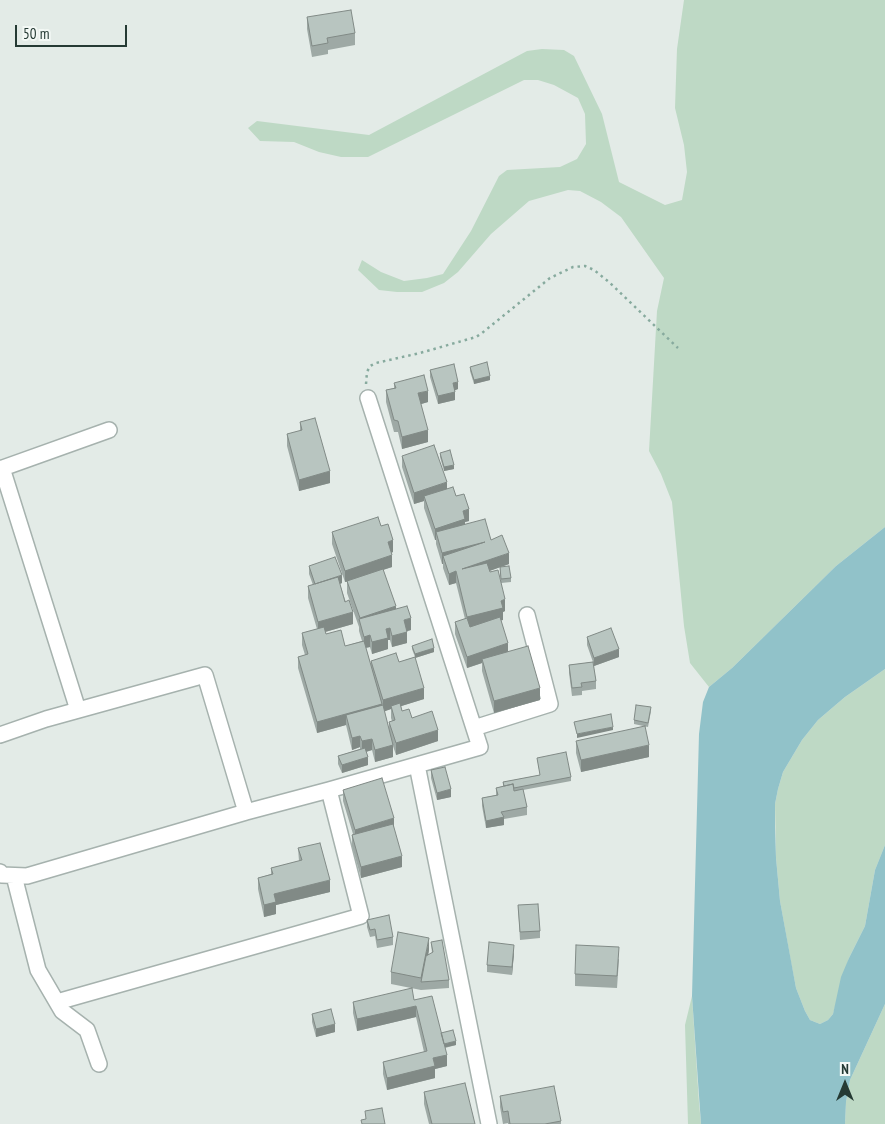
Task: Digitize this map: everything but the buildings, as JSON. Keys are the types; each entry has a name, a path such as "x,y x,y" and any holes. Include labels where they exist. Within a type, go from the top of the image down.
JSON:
{"street":[{"path":"99,1064 87,1030 62,1011 38,970 7,874 27,876 246,812 480,747 368,398"},
{"path":"78,710 1,469 109,430"},
{"path":"474,728 550,704 527,615"},
{"path":"0,735 46,719 205,675 246,812"},
{"path":"417,765 490,1124"},
{"path":"56,1002 361,916 329,790"}],"path":[{"path":"368,398 366,381 370,366 476,337 550,278 573,266 585,266 594,270 678,348"}],"green space":[{"path":"684,0 885,0 885,527 836,566 732,668 709,687 690,663 684,626 672,502 649,451 657,311 664,278 621,217 601,202 580,191 568,190 529,201 491,234 458,272 444,283 422,292 379,290 358,270 362,260 381,272 404,281 443,274 471,231 499,176 507,170 560,167 577,159 586,144 585,114 578,98 554,85 538,80 524,80 368,157 341,157 319,152 294,142 260,141 248,128 257,121 369,135 527,51 542,49 564,50 574,56 602,114 619,182 665,205 682,200 687,172 684,145 675,108 677,49"},
{"path":"885,669 885,845 875,870 865,926 849,958 833,1014 828,1020 820,1024 810,1020 796,988 780,901 776,858 775,804 783,772 802,740 818,720 845,697"},
{"path":"692,996 701,1124 688,1124 685,1025"},
{"path":"885,1004 885,1124 845,1124 850,1080"}],"water":[{"path":"885,527 885,669 845,697 818,720 802,740 783,772 775,804 775,827 780,901 796,988 810,1020 820,1024 828,1020 833,1014 841,977 865,926 875,870 885,845 885,1004 850,1080 845,1124 701,1124 692,996 699,734 703,702 709,687 732,668 836,566"}]}
